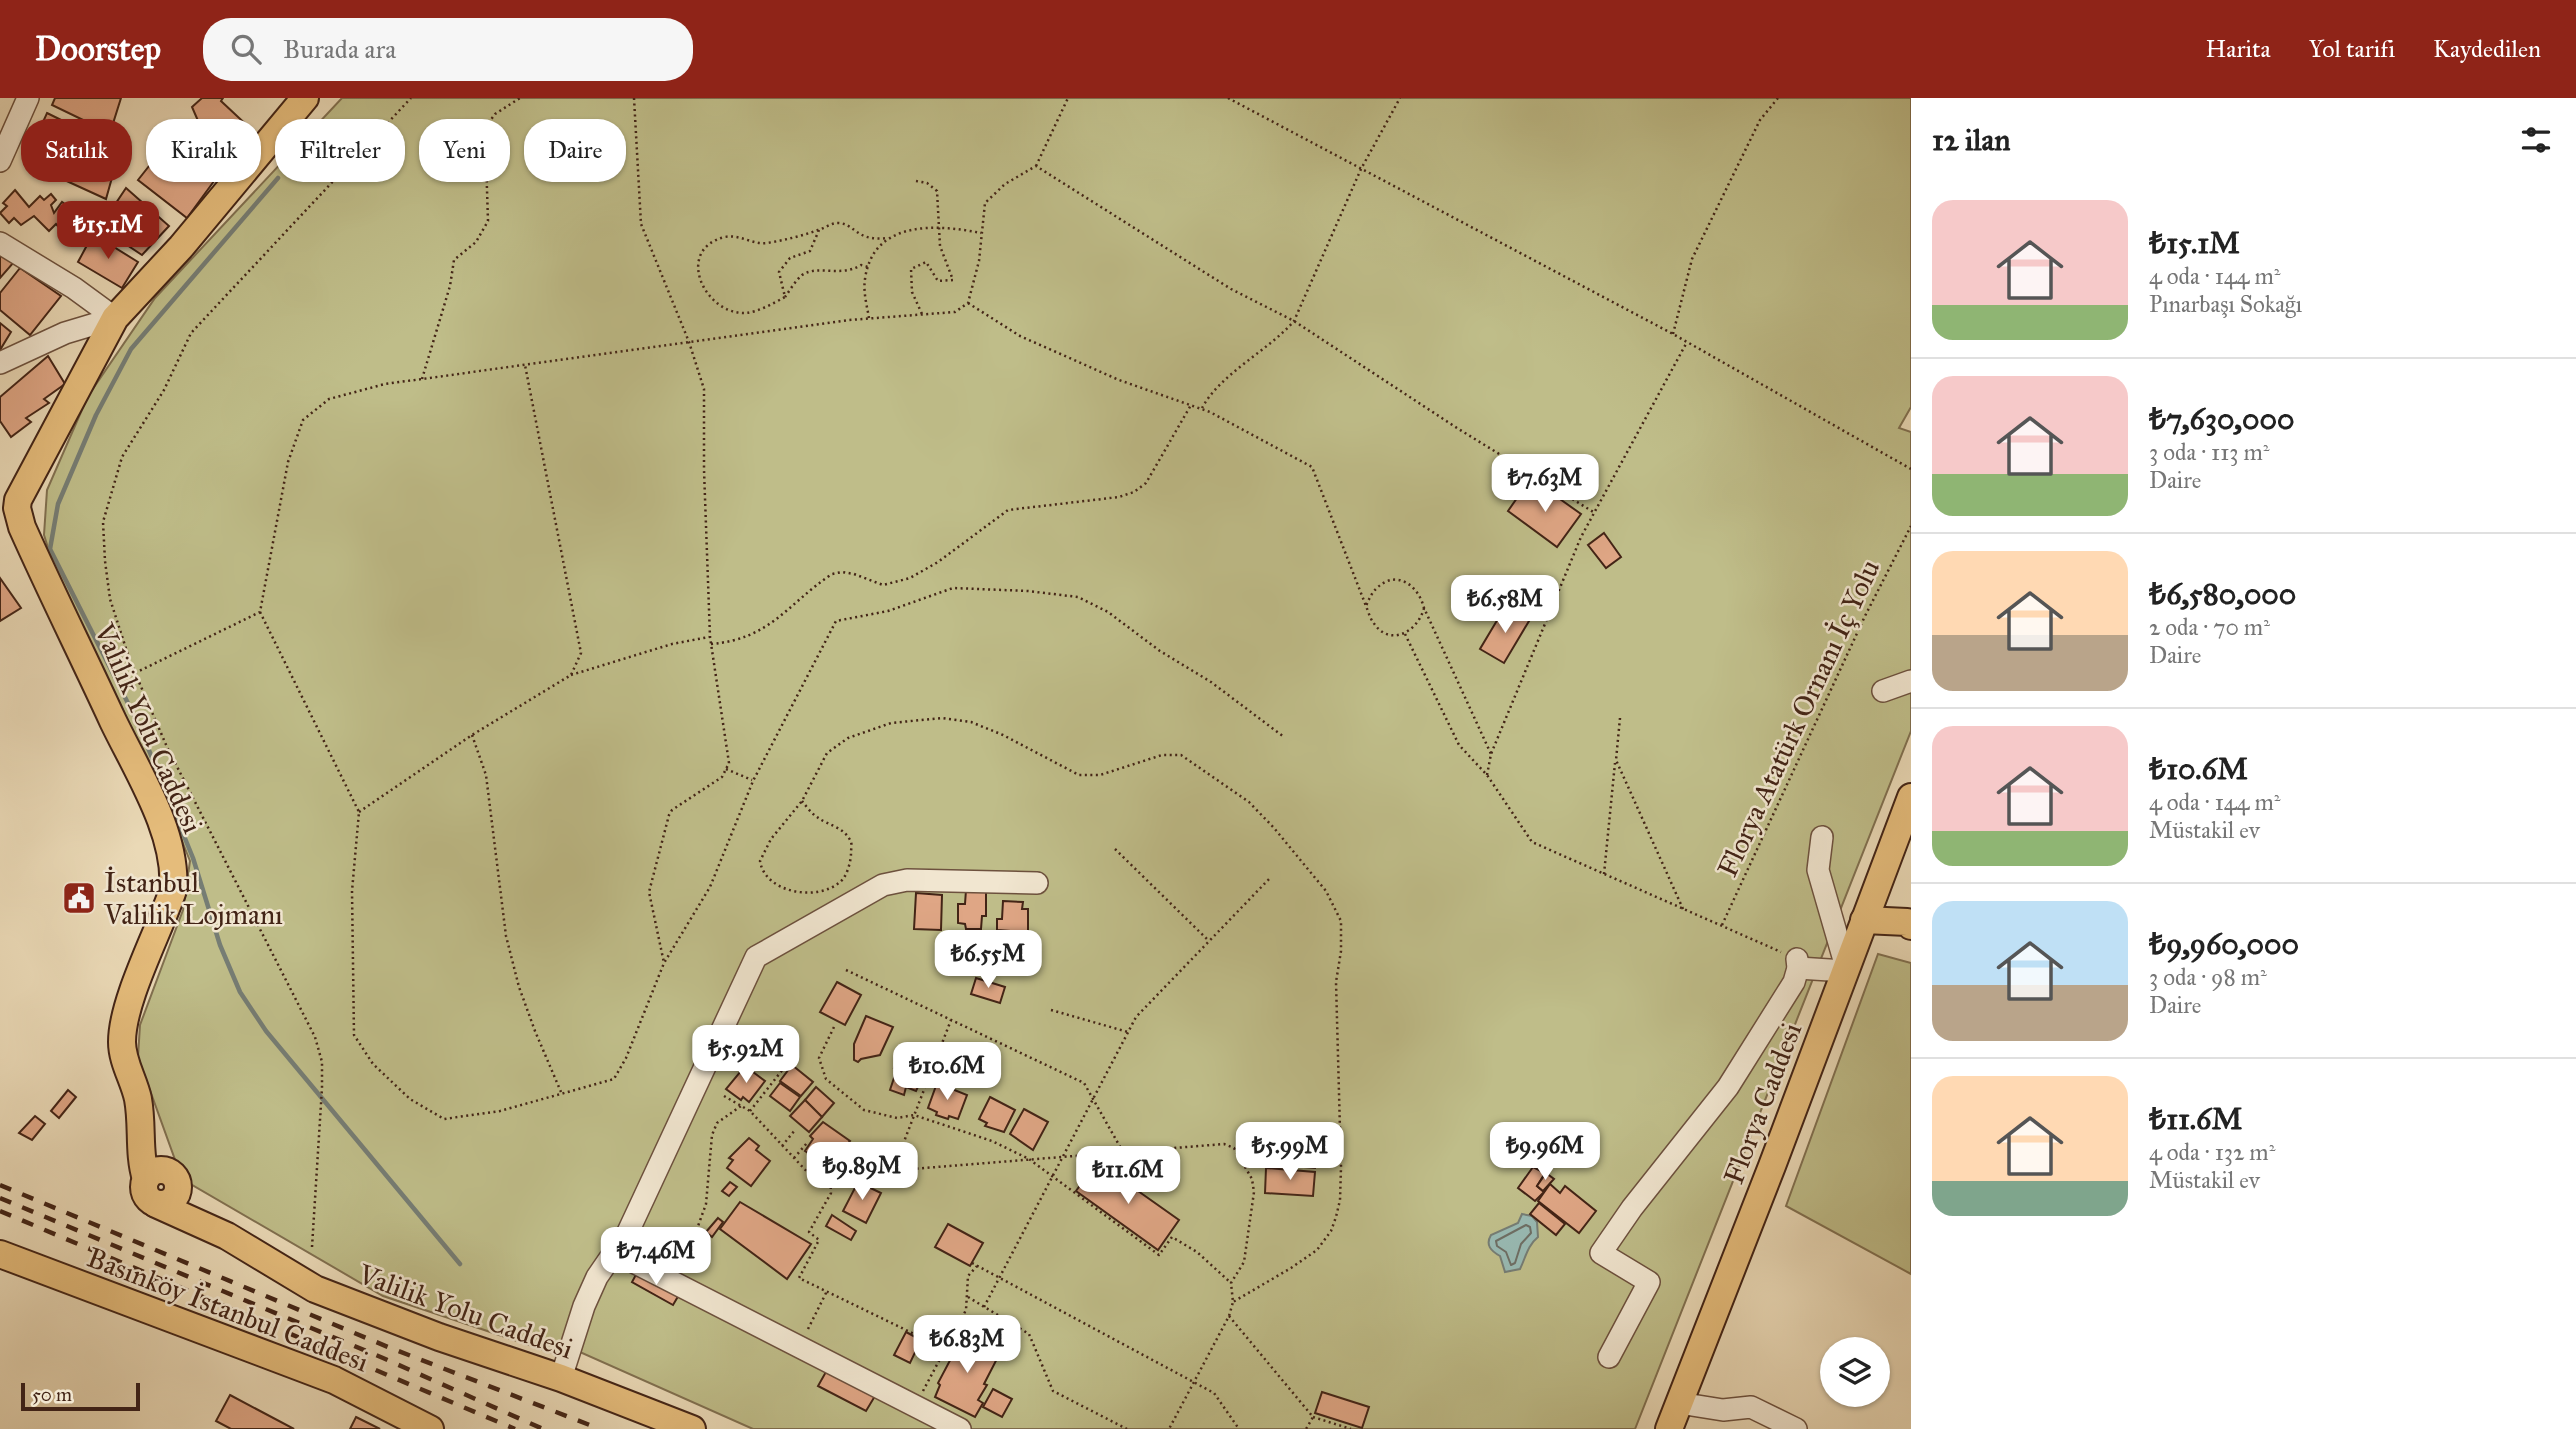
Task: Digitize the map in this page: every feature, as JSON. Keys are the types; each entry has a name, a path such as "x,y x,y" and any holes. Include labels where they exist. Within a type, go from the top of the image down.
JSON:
{"main road":[{"path":"8,512 115,318 181,247 305,98"},
{"name":"Valilik Yolu Caddesi","path":"8,512 27,539 147,791 172,853 175,873 173,890 131,999 123,1027 122,1045 138,1100 145,1110 164,1180"},
{"name":"Florya Caddesi","path":"1669,1429 1772,1166 1911,797"},
{"path":"1864,920 1910,922"},
{"path":"164,1180 171,1201 156,1204 227,1236"},
{"path":"164,1180 227,1236"},
{"name":"Valilik Yolu Caddesi","path":"227,1236 315,1289 439,1337 561,1378 692,1429"},
{"name":"Basınköy İstanbul Caddesi","path":"0,1254 334,1380 430,1429"}],"street":[{"path":"0,161 28,98"},
{"path":"0,243 74,288 115,318"},
{"path":"0,363 65,333 115,318"},
{"path":"1884,691 1911,681"},
{"path":"1609,1357 1649,1282 1601,1253 1632,1208 1728,1087 1794,982 1798,963 1845,969 1818,870 1822,837"},
{"path":"561,1378 590,1291 628,1232 756,957 883,886 907,880 1037,883"},
{"path":"614,1252 960,1429"},
{"path":"1679,1403 1723,1410 1751,1408 1796,1429"}],"path":[{"path":"312,1247 322,1088 322,1062 315,1037 167,747 135,673 110,599 103,522 122,457 164,390 191,333 411,98"},
{"path":"422,379 450,286 454,260 476,242 488,221 485,128 495,114 520,98"},
{"path":"634,98 641,224 689,342 704,389 710,637 729,762 722,777 672,810 669,815 649,892 664,963"},
{"path":"1068,98 1036,166 1005,184 985,203 979,261 968,303 955,312 869,318 385,384 329,399 303,420 288,462 260,612 359,812 352,891 354,1035 373,1064 410,1099 444,1119 500,1111 614,1079 626,1058 664,963 710,887 753,781 836,621 899,608 953,587 1078,597 1108,612 1160,651 1211,682 1284,737"},
{"path":"1228,98 1673,334 1911,469"},
{"path":"1202,409 1213,391 1282,335 1294,321 1362,169 1400,98"},
{"path":"1673,334 1692,259 1760,120 1779,98"},
{"path":"1036,166 1231,289 1294,321 1457,428 1595,513"},
{"path":"916,181 927,183 937,191 940,246 953,280 938,281 926,262 911,269 912,292 922,314"},
{"path":"868,267 861,265 845,273 812,271 801,276 785,297 746,313 726,309 712,299 701,285 697,273 698,260 704,250 725,237 737,237 764,244 796,238 840,223 866,237 888,238"},
{"path":"869,318 865,292 868,267 875,251 888,238 902,232 939,227 981,233"},
{"path":"785,297 779,272 790,258 810,251 819,230"},
{"path":"968,303 1020,335 1119,380 1202,409 1312,467 1373,623 1382,631 1393,635 1405,634 1415,628 1422,619 1424,608"},
{"path":"1487,775 1491,754 1581,537 1687,342"},
{"path":"525,365 581,653 571,675"},
{"path":"711,644 726,643 762,631 832,573 854,574 883,585 910,578 938,562 1008,510 1119,497 1134,492 1146,483 1191,405"},
{"name":"Florya Atatürk Ornanı İç Yolu","path":"1722,926 1865,616 1911,526"},
{"path":"1366,606 1379,585 1387,581 1401,580 1413,585 1421,595 1424,608 1491,754"},
{"path":"135,673 260,612"},
{"path":"1405,634 1460,745 1487,775 1532,842 1722,926 1798,963"},
{"path":"359,812 472,735 571,675 672,644 710,637"},
{"path":"802,801 816,816 839,828 851,842 851,861 841,882 825,890 798,892 782,887 766,878 760,861 767,846 802,801 827,753 848,738 891,723 957,718 1003,735 1079,775 1100,775 1162,755 1181,755 1241,796 1282,836 1326,891 1341,921 1341,951 1336,982 1340,1200 1331,1231 1317,1250 1233,1302"},
{"path":"1604,874 1620,718"},
{"path":"472,735 486,775 506,936 531,1020 561,1092"},
{"path":"1616,760 1683,909"},
{"path":"726,769 753,781"},
{"path":"1115,849 1209,941"},
{"path":"984,1307 1136,1017 1270,878"},
{"path":"846,971 1084,1083 1124,1152"},
{"path":"1051,1010 1128,1032"},
{"path":"892,1171 951,1020"},
{"path":"834,1027 819,1058 826,1079 864,1110 897,1118 914,1115 992,1141 1029,1159 1051,1178 1159,1255 1170,1236 1197,1252 1231,1283"},
{"path":"750,1111 787,1064"},
{"path":"724,1096 750,1111 812,1177 1224,1144 1234,1148 1252,1179 1254,1192 1244,1262 1231,1283 1233,1302 1229,1317 1169,1429"},
{"path":"663,1277 693,1240 698,1227 706,1204 712,1135 717,1123 741,1106"},
{"path":"782,1146 795,1130"},
{"path":"794,1158 807,1143"},
{"path":"830,1175 831,1194 809,1232 819,1240 799,1278 945,1349"},
{"path":"972,1263 1214,1393 1239,1429"},
{"path":"916,1406 966,1310 968,1276 977,1266"},
{"path":"799,1347 827,1291"},
{"path":"968,1297 1029,1334 1053,1391 1127,1429"},
{"path":"1229,1317 1313,1417 1352,1429"},
{"path":"1306,1429 1313,1417"}],"shaded area":[{"path":"342,98 1911,98 1911,407 1899,428 1911,432 1911,731 1635,1429 753,1429 580,1352 556,1354 383,1296 182,1179 138,1057 140,1025 183,910 190,861 161,789 54,567 44,535 47,490 88,396 155,298 275,170 275,182 405,182 405,119 322,119"},
{"path":"1878,954 1911,963 1911,1274 1786,1206"}],"water":[{"path":"1522,1214 1532,1216 1537,1222 1538,1237 1529,1248 1520,1269 1505,1272 1500,1256 1490,1247 1489,1239 1491,1235 1518,1223"}],"building":[{"path":"55,98 121,98 114,119 81,119 52,105"},
{"path":"202,98 223,98 221,101 240,119 197,119 192,107"},
{"path":"47,113 59,119 44,119"},
{"path":"146,170 146,182 213,182 187,218 138,180"},
{"path":"69,182 111,182 106,199"},
{"path":"126,188 169,226 142,255 100,227"},
{"path":"15,190 29,207 40,196 44,200 51,194 56,200 51,205 54,213 62,202 74,211 72,214 81,223 68,237 56,224 49,231 34,216 21,225 14,218 9,223 0,213 7,206 3,203"},
{"path":"93,234 138,262 122,288 78,262"},
{"path":"0,252 14,262 0,278"},
{"path":"20,268 61,296 30,335 0,310 0,293"},
{"path":"0,323 11,332 0,350"},
{"path":"48,356 65,384 44,399 49,403 26,418 31,422 11,437 0,421 0,397"},
{"path":"1543,487 1581,514 1557,547 1508,511 1524,488"},
{"path":"1604,533 1621,557 1606,568 1588,545"},
{"path":"0,578 21,608 0,621"},
{"path":"1505,607 1529,621 1504,663 1480,649"},
{"path":"966,890 986,891 986,916 982,916 981,929 966,929 965,924 958,923 958,904 965,904"},
{"path":"916,893 942,895 941,930 914,929"},
{"path":"1003,901 1023,902 1022,909 1028,909 1028,934 1010,934 1010,931 997,930 997,919 1002,919"},
{"path":"976,978 1005,987 1000,1003 971,994"},
{"path":"837,982 861,995 845,1025 820,1012"},
{"path":"866,1016 893,1027 880,1055 858,1062 854,1060 854,1044"},
{"path":"902,1049 920,1055 919,1060 924,1062 922,1069 926,1070 916,1091 906,1087 904,1095 890,1090 897,1069 894,1068"},
{"path":"792,1065 813,1082 801,1096 780,1081"},
{"path":"745,1066 765,1081 749,1102 743,1097 741,1100 726,1089"},
{"path":"780,1083 800,1097 790,1111 770,1096"},
{"path":"937,1083 967,1095 958,1119 936,1115 937,1112 928,1108"},
{"path":"816,1087 834,1103 822,1117 805,1100"},
{"path":"68,1090 76,1097 59,1118 51,1111"},
{"path":"990,1097 1015,1110 1004,1132 985,1126 987,1123 979,1119"},
{"path":"805,1100 822,1117 809,1132 790,1116"},
{"path":"1024,1109 1048,1122 1033,1150 1010,1134"},
{"path":"35,1116 45,1124 32,1140 19,1133"},
{"path":"823,1122 850,1141 829,1167 805,1151 813,1139 810,1136"},
{"path":"749,1138 759,1146 756,1150 770,1161 751,1186 727,1168 733,1160 729,1158"},
{"path":"1269,1138 1317,1141 1315,1168 1267,1164"},
{"path":"1097,1162 1179,1220 1158,1250 1076,1191"},
{"path":"1533,1167 1545,1173 1537,1186 1544,1192 1535,1201 1518,1188"},
{"path":"1266,1168 1315,1172 1313,1196 1265,1193"},
{"path":"1546,1173 1554,1179 1543,1191 1537,1186"},
{"path":"730,1182 737,1187 729,1196 722,1191"},
{"path":"858,1182 881,1193 866,1223 843,1211"},
{"path":"1550,1184 1560,1193 1565,1186 1596,1211 1579,1233 1538,1201"},
{"path":"740,1202 811,1244 787,1279 720,1229"},
{"path":"1539,1203 1565,1224 1556,1235 1530,1214"},
{"path":"832,1215 856,1231 851,1240 826,1226"},
{"path":"718,1218 723,1222 712,1237 706,1232"},
{"path":"948,1224 983,1243 970,1266 935,1247"},
{"path":"639,1269 680,1293 673,1305 632,1282"},
{"path":"906,1332 921,1340 910,1363 894,1355"},
{"path":"965,1332 1001,1351 984,1384 987,1385 978,1400 983,1403 975,1417 935,1397 940,1385 938,1383"},
{"path":"827,1370 875,1396 866,1411 818,1386"},
{"path":"993,1389 1012,1399 1002,1417 983,1407"},
{"path":"1322,1392 1369,1407 1362,1428 1315,1413"},
{"path":"230,1395 294,1429 231,1429 216,1421"},
{"path":"356,1417 380,1429 350,1429"}],"waterway":[{"path":"275,181 131,349 96,415 58,504 50,549 137,721 193,858 220,945 240,992 266,1031 460,1264"}],"railway":[{"path":"0,1185 388,1347 600,1429"},
{"path":"0,1198 383,1358 543,1429"},
{"path":"0,1211 515,1429"}],"place":[{"name":"İstanbul Valilik Lojmanı","path":"79,898"}]}
